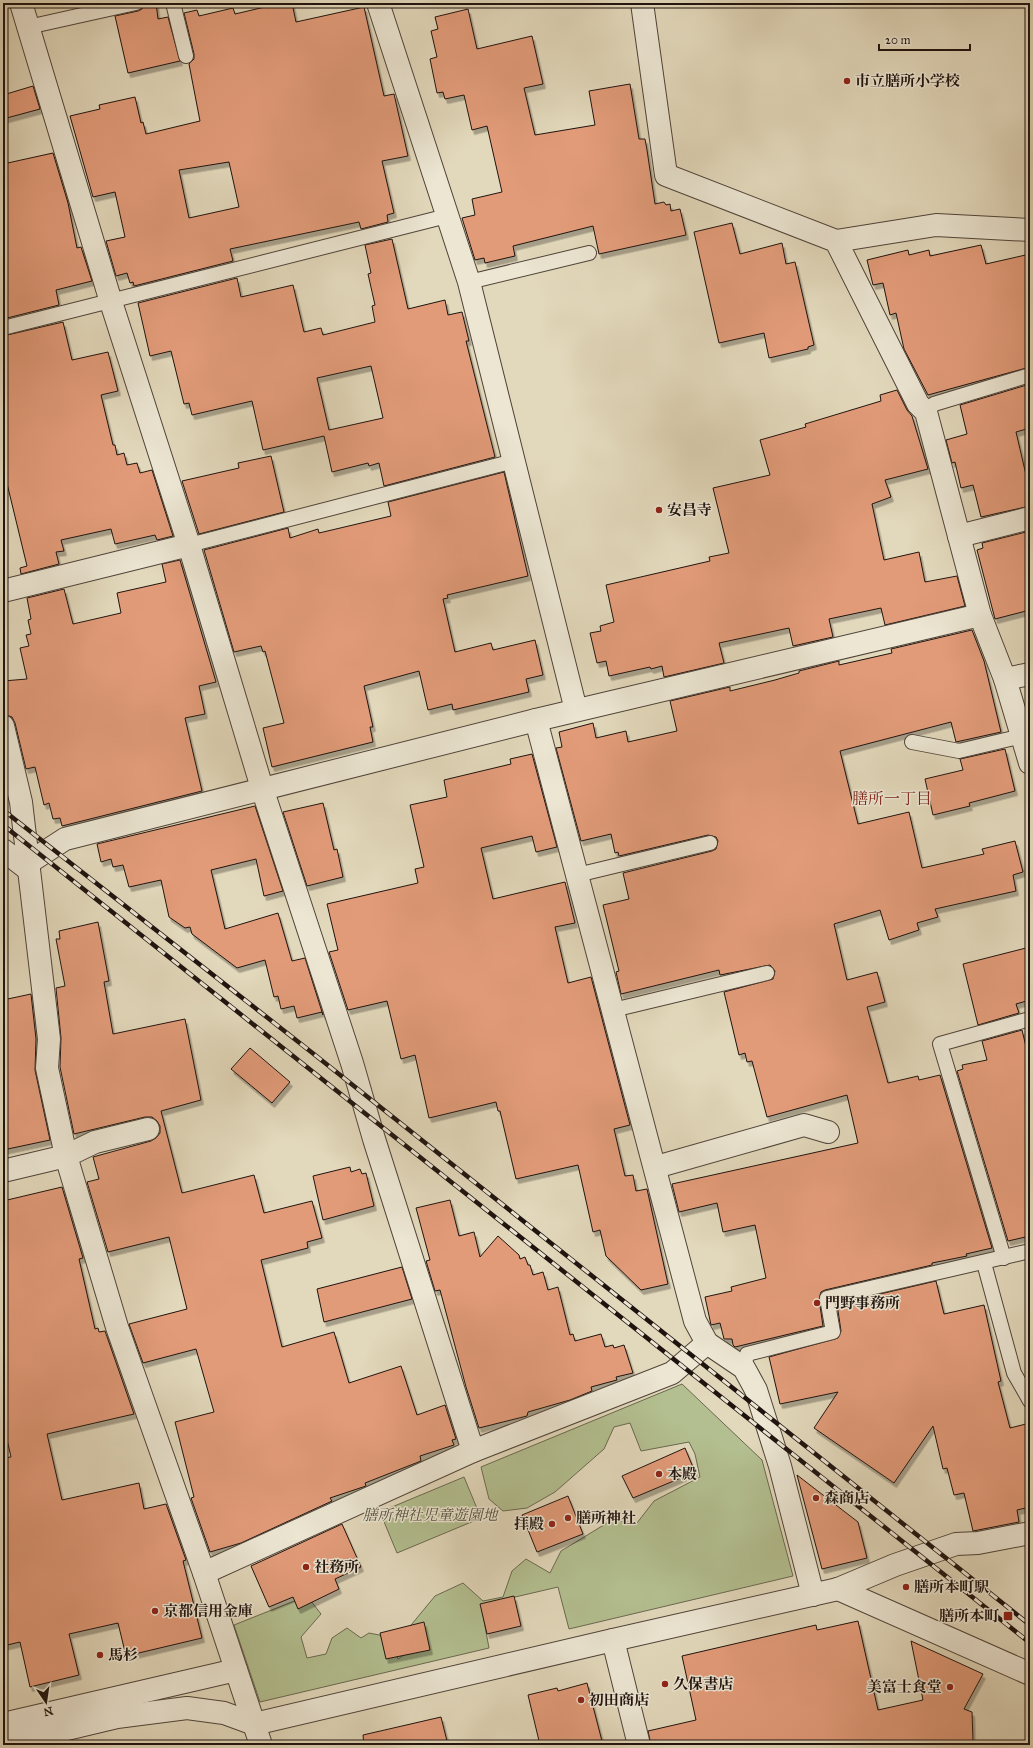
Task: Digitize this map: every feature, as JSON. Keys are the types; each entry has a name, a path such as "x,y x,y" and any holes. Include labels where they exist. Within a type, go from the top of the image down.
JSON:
{"street":[{"path":"21,3 111,302 189,545 262,788 352,1063 374,1139 474,1452"},
{"path":"378,3 469,282 576,710"},
{"path":"642,3 666,175 836,241 936,225 1030,230"},
{"path":"836,241 918,404 926,412 980,615 1005,680 1030,763"},
{"path":"958,536 1030,518"},
{"path":"3,591 189,545"},
{"path":"28,867 65,839 262,788 576,710 980,615"},
{"path":"1005,680 1030,674"},
{"path":"536,720 656,1167 695,1321 707,1343 744,1368 756,1390 780,1466 813,1595"},
{"path":"3,726 21,802 50,1039 47,1068 66,1156 117,1327 204,1573 261,1745"},
{"path":"3,850 28,867"},
{"path":"656,1167 804,1125 828,1132"},
{"path":"3,1170 66,1156 95,1142 148,1129"},
{"path":"204,1573 474,1452 672,1372 707,1343"},
{"path":"8,1745 25,1739 117,1717 187,1708 224,1713 254,1724 838,1589 895,1565 956,1544 978,1543 1030,1533"},
{"path":"838,1589 1030,1674"},
{"path":"613,1640 639,1745"},
{"path":"3,1724 236,1670"}],"lane":[{"path":"28,27 136,3"},
{"path":"173,3 186,56"},
{"path":"3,328 111,302 447,216"},
{"path":"469,282 589,253"},
{"path":"926,412 934,404 1030,375"},
{"path":"189,545 514,461"},
{"path":"912,742 959,751 1022,736"},
{"path":"577,875 710,843"},
{"path":"613,1010 767,974"},
{"path":"1004,1258 940,1044 1030,1019"},
{"path":"744,1368 747,1354 833,1332 827,1298 984,1263 1030,1251"},
{"path":"984,1263 1014,1373 1030,1402"}],"green space":[{"path":"682,1384 762,1460 793,1576 569,1629 558,1587 481,1605 489,1648 260,1702 234,1625 307,1596 321,1614 301,1637 307,1658 326,1654 332,1638 347,1628 361,1638 369,1633 389,1637 398,1659 414,1648 407,1630 435,1596 463,1583 483,1601 503,1597 512,1571 526,1559 550,1573 561,1551 612,1520 637,1523 654,1501 700,1477 695,1454 689,1442 641,1451 630,1423 614,1427 604,1449 555,1492 527,1508 503,1511 489,1499 481,1467"},
{"name":"膳所神社児童遊園地","path":"464,1477 481,1518 397,1553 380,1512"}],"building":[{"path":"144,3 156,3 158,19 168,17 180,61 128,73 115,16 138,11 142,9"},
{"path":"282,3 292,3 296,22 364,7 384,96 394,94 408,156 382,161 394,213 387,215 388,222 361,229 359,222 230,249 233,261 134,286 133,282 130,283 127,273 116,276 106,241 125,237 115,192 93,197 70,116 100,109 99,105 135,97 141,123 143,122 146,134 200,121 189,64 194,59 194,54 184,13 197,10 199,16 233,8 235,14","holes":["229,162 239,207 189,218 179,170"]},
{"path":"468,9 477,49 532,36 543,84 524,88 535,135 595,125 589,91 630,84 639,139 645,139 655,204 664,202 666,205 670,204 671,211 680,209 686,235 599,254 593,226 513,246 515,256 485,263 484,258 475,260 462,218 475,215 472,199 502,192 487,126 472,130 464,95 445,99 443,92 437,93 430,59 437,57 431,31 438,29 435,17"},
{"path":"33,86 40,109 3,119 3,95"},
{"path":"53,153 68,203 77,248 81,247 92,281 56,290 59,305 3,319 3,164"},
{"path":"732,223 740,254 782,243 786,264 795,262 814,345 808,347 808,349 769,358 764,333 719,343 694,232"},
{"path":"392,239 408,309 445,300 448,315 462,312 469,341 466,341 495,457 384,486 379,463 369,466 368,463 332,472 324,436 263,450 252,401 192,415 189,403 184,404 171,351 150,356 138,303 237,278 241,297 293,285 304,332 321,328 323,335 375,322 372,306 375,305 368,274 371,273 365,245","holes":["371,366 383,418 329,430 317,378"]},
{"path":"981,245 986,264 1030,254 1030,367 928,395 904,349 896,313 890,315 883,283 873,285 867,260 908,250 909,255 929,250 930,256"},
{"path":"63,322 72,360 108,352 118,391 101,395 113,445 115,445 117,455 124,453 127,465 137,463 140,473 152,470 173,536 157,540 155,535 115,544 111,529 61,540 64,551 56,552 59,564 21,574 20,568 27,566 3,467 3,336"},
{"path":"1030,384 1030,428 1016,432 1030,492 1030,506 981,517 973,485 961,488 955,462 952,463 946,440 967,434 960,405"},
{"path":"897,390 907,410 912,416 928,469 885,480 891,497 872,504 884,560 919,552 925,582 957,576 965,606 885,625 881,608 829,619 833,637 793,646 789,628 719,643 724,663 664,677 662,666 651,669 650,667 609,676 606,661 597,663 590,633 601,631 600,626 614,622 606,585 710,561 709,557 729,553 713,488 770,475 760,440 806,427 805,424 881,401 880,395"},
{"path":"271,456 284,512 199,534 182,481 239,468 238,463"},
{"path":"504,472 528,576 447,595 448,598 443,599 455,652 491,643 493,650 535,640 543,675 526,679 529,692 453,710 452,704 428,710 419,671 364,686 373,727 370,727 373,742 272,767 263,728 284,723 265,651 263,652 261,646 234,652 204,550 288,528 290,538 318,529 319,533 391,516 388,502"},
{"path":"1030,531 1030,610 995,619 977,550 983,548 982,543"},
{"path":"180,560 216,682 199,686 205,714 185,718 202,791 62,826 60,818 53,819 49,803 44,805 35,767 26,769 15,723 12,717 3,714 3,681 27,679 20,648 29,646 26,635 31,634 28,620 31,619 27,598 64,589 73,624 121,613 117,593 166,582 162,564"},
{"path":"972,630 984,661 1001,732 956,742 951,722 840,751 858,824 909,812 922,868 984,854 982,849 1015,841 1023,872 1013,875 1016,891 935,909 938,917 917,923 919,930 889,940 880,910 834,924 847,980 877,972 885,1002 867,1007 888,1083 918,1076 919,1080 940,1075 992,1248 966,1254 967,1256 932,1263 932,1265 825,1290 821,1292 819,1299 823,1326 735,1347 732,1339 724,1339 720,1323 711,1325 705,1297 732,1291 731,1287 766,1278 755,1225 723,1232 717,1203 679,1212 672,1184 858,1143 847,1095 767,1117 752,1061 747,1062 745,1053 739,1055 724,992 773,979 775,971 770,965 720,975 719,970 621,994 616,972 619,971 603,905 629,899 623,873 712,851 716,849 718,841 716,837 708,835 619,856 618,852 615,853 611,834 581,841 556,748 562,747 559,732 593,723 596,738 626,731 628,742 677,731 670,701 730,687 730,691 775,680 799,673 799,671 839,661 839,665 892,653 891,649"},
{"path":"1005,749 1015,791 969,803 970,806 933,815 925,779 963,770 960,759"},
{"path":"532,754 557,847 536,852 532,836 481,848 493,899 565,882 575,923 555,927 568,983 591,977 630,1125 614,1129 625,1176 633,1175 636,1191 647,1189 668,1284 641,1290 606,1256 600,1230 593,1232 578,1165 516,1179 500,1111 498,1111 496,1102 429,1118 415,1055 401,1059 387,1001 348,1010 329,952 338,950 327,904 418,883 415,869 424,867 410,805 447,797 444,780 511,764 510,759"},
{"path":"323,803 334,850 337,849 343,877 307,886 283,812"},
{"path":"255,806 283,891 264,896 256,859 211,870 225,929 278,913 292,961 305,958 323,1015 322,1012 297,1018 294,1006 281,1009 278,996 274,997 265,960 237,968 192,934 190,927 185,928 169,917 161,880 129,887 123,865 113,867 111,859 101,862 97,844"},
{"path":"98,922 109,981 104,982 113,1034 185,1019 201,1100 161,1111 182,1193 254,1175 264,1213 312,1201 322,1238 307,1242 308,1248 261,1260 282,1347 334,1332 349,1383 401,1366 417,1415 445,1405 456,1439 452,1440 454,1445 420,1456 421,1461 365,1483 366,1486 330,1498 332,1501 241,1543 210,1552 191,1498 194,1497 175,1422 214,1412 196,1349 143,1363 129,1324 187,1309 169,1237 108,1252 87,1182 99,1179 93,1157 151,1141 160,1133 160,1126 152,1117 145,1117 74,1134 60,1067 61,1038 56,988 65,986 56,939 60,939 59,931"},
{"path":"1030,947 1030,1000 1016,1004 1019,1013 978,1025 963,964"},
{"path":"31,994 36,1039 35,1070 50,1140 3,1150 3,1000"},
{"path":"1022,1030 1030,1063 1030,1236 1008,1241 957,1071 963,1069 962,1065 987,1060 982,1041"},
{"path":"250,1048 290,1082 272,1103 231,1069"},
{"path":"350,1167 351,1172 360,1169 362,1174 366,1173 374,1206 323,1220 313,1176"},
{"path":"62,1187 83,1258 79,1259 95,1329 98,1328 99,1332 105,1331 134,1414 47,1434 62,1500 139,1483 144,1509 166,1504 186,1560 183,1561 202,1638 126,1656 118,1623 69,1634 79,1675 30,1687 20,1642 3,1646 3,1458 11,1457 3,1422 3,1201"},
{"path":"450,1200 459,1236 474,1232 480,1257 498,1236 519,1255 520,1259 525,1257 528,1265 530,1265 533,1275 543,1272 548,1290 558,1287 570,1335 573,1334 575,1341 601,1334 605,1347 613,1345 614,1348 624,1345 633,1373 616,1377 617,1380 591,1387 592,1391 570,1400 528,1412 527,1416 479,1428 466,1387 440,1290 435,1291 426,1261 430,1260 416,1208"},
{"path":"402,1267 412,1299 324,1322 317,1289"},
{"path":"936,1281 944,1314 984,1305 1001,1381 998,1382 1010,1428 1030,1423 1030,1507 1017,1510 1019,1522 973,1531 964,1493 954,1495 947,1468 943,1469 933,1426 894,1483 814,1428 838,1392 780,1404 769,1357 838,1338 841,1331 837,1304"},
{"name":"本殿","path":"685,1448 695,1472 633,1498 622,1476"},
{"name":"森商店","path":"797,1475 858,1522 867,1558 822,1569"},
{"name":"拝殿","path":"568,1496 583,1534 537,1552 522,1515"},
{"name":"社務所","path":"342,1524 361,1567 335,1579 339,1589 298,1609 293,1597 269,1607 251,1566"},
{"path":"514,1596 521,1626 487,1634 480,1604"},
{"path":"858,1621 878,1710 923,1700 911,1641 983,1674 964,1709 972,1712 973,1741 959,1741 960,1745 651,1745 648,1731 696,1720 682,1656 816,1625 817,1630"},
{"path":"424,1622 430,1650 386,1659 380,1633"},
{"path":"587,1683 603,1745 540,1745 528,1695 557,1688 558,1691"},
{"path":"441,1717 448,1745 364,1745 363,1735"}],"railway":[{"path":"3,810 315,1055 1030,1625"},
{"path":"3,825 1030,1643"}],"place":[{"name":"市立膳所小学校","path":"847,81"},
{"name":"安昌寺","path":"659,510"},
{"name":"門野事務所","path":"817,1303"},
{"name":"本殿","path":"659,1474"},
{"name":"森商店","path":"816,1498"},
{"name":"膳所神社","path":"568,1518"},
{"name":"拝殿","path":"552,1524"},
{"name":"社務所","path":"306,1567"},
{"name":"膳所本町駅","path":"906,1587"},
{"name":"京都信用金庫","path":"155,1611"},
{"name":"膳所本町","path":"1008,1616"},
{"name":"馬杉","path":"100,1655"},
{"name":"久保書店","path":"665,1684"},
{"name":"美富士食堂","path":"950,1687"},
{"name":"初田商店","path":"581,1700"}],"district":[{"name":"膳所一丁目","path":"892,798"}]}
